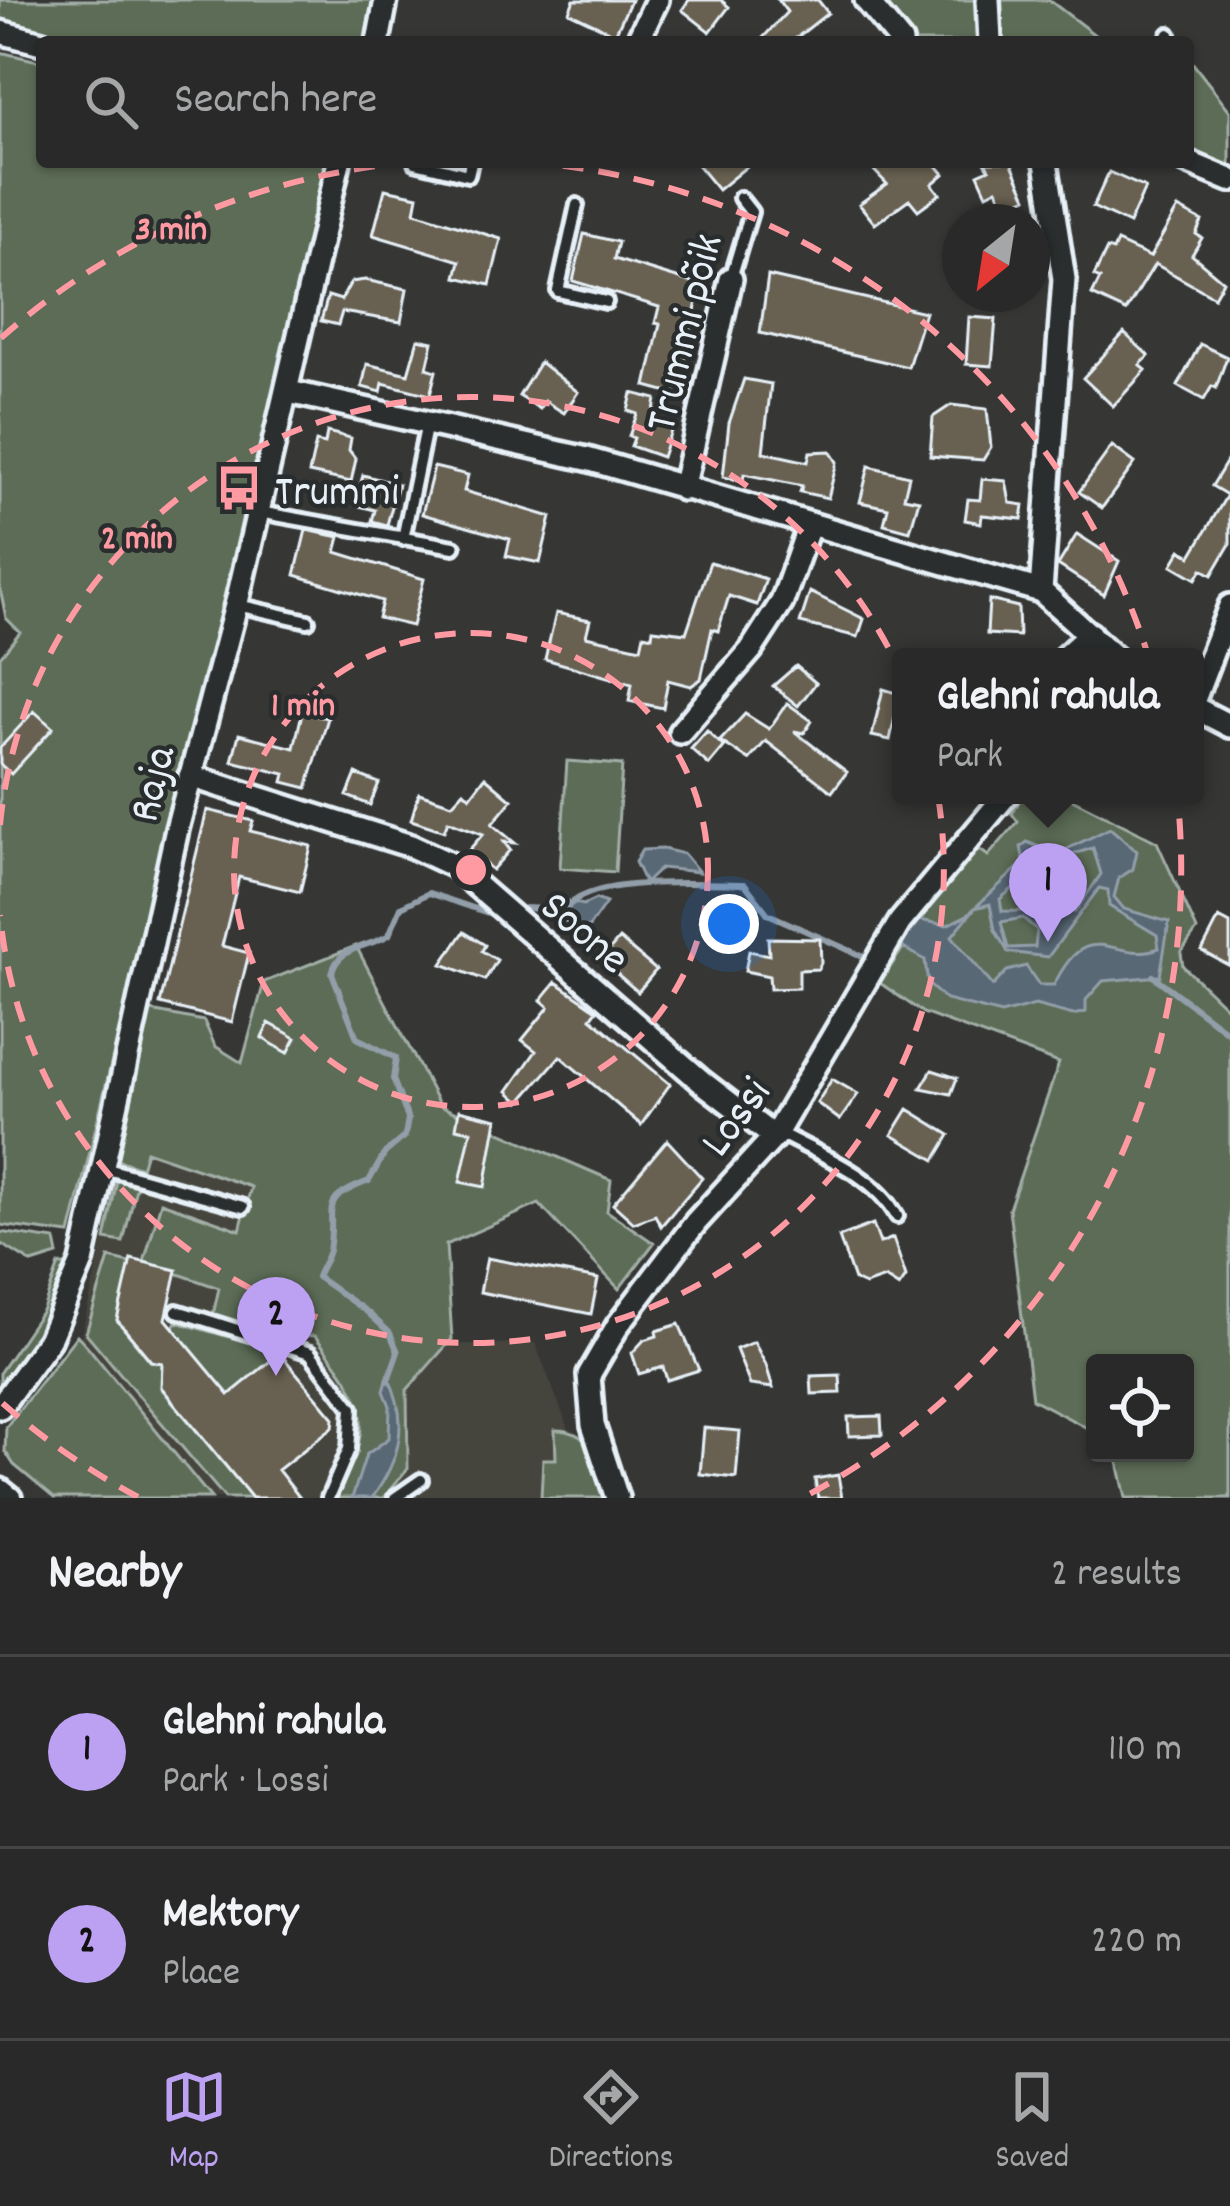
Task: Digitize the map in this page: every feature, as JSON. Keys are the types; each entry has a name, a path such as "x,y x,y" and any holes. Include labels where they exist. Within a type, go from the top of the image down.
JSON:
{"street":[{"path":"378,36 386,0"},
{"path":"640,36 657,0"},
{"path":"866,0 896,36"},
{"path":"988,0 990,36"},
{"path":"0,32 36,41"},
{"path":"1194,165 1230,180"},
{"name":"Raja","path":"0,1407 49,1340 68,1300 104,1168 190,776 260,512 338,168"},
{"path":"1042,591 1064,279 1047,168"},
{"name":"Trummi põik","path":"683,489 731,279"},
{"path":"289,392 587,459 1042,591 1105,648"},
{"path":"680,732 751,650 782,602 809,526"},
{"path":"1204,674 1230,606"},
{"path":"1075,648 1090,634"},
{"name":"Soone","path":"190,776 411,846 454,866 774,1137"},
{"name":"Lossi","path":"616,1498 593,1425 589,1375 618,1324 696,1222 774,1137 900,922 998,804"},
{"path":"0,1490 10,1498"}],"lane":[{"path":"439,168 468,175 469,168"},
{"name":"Trummi põik","path":"731,279 751,212 740,198"},
{"path":"577,205 558,291 606,302"},
{"path":"403,539 427,423"},
{"path":"260,512 454,547"},
{"path":"236,605 308,621"},
{"path":"774,1137 787,1137 868,1183 886,1196 897,1216"},
{"path":"104,1168 243,1207"},
{"path":"197,1317 200,1299"},
{"path":"177,1311 310,1353 352,1408 349,1449 326,1488"},
{"path":"395,1498 421,1480"}],"shaded area":[{"path":"146,1148 257,1186 366,1346 535,1343 596,1498 211,1498 80,1340 123,1156"}],"green space":[{"path":"0,0 386,0 379,36 65,36 0,24"},
{"path":"874,0 983,0 985,36 906,36"},
{"path":"1001,0 1049,0 1096,36 1001,36"},
{"path":"0,52 36,61 36,168 328,168 70,1234 0,1225 0,657 20,632 6,618 0,588"},
{"path":"1194,65 1230,111 1230,170 1194,160"},
{"path":"567,761 622,765 615,872 560,868"},
{"path":"1018,804 1082,804 1157,842 1197,930 1181,953 1183,966 1230,1011 1230,1498 1126,1498 1118,1462 1194,1462 1194,1354 1086,1354 1086,1427 1032,1399 1009,1209 1059,1063 923,1013 880,983 928,910 979,849 988,856 1018,822 1012,814"},
{"path":"356,946 440,1106 611,1180 607,1211 654,1243 619,1289 539,1204 446,1245 452,1339 407,1390 408,1468 383,1498 336,1498 357,1448 360,1412 346,1379 315,1336 271,1334 213,1315 219,1288 144,1262 161,1202 240,1230 251,1187 146,1151 141,1168 118,1160 151,1011 204,1021 215,1046 242,1063 264,982"},
{"path":"117,1180 137,1184 123,1242 105,1239"},
{"path":"0,1232 55,1240 58,1255 32,1263 0,1243"},
{"path":"109,1258 130,1263 117,1320 150,1361 160,1357 172,1371 161,1388 252,1498 225,1498 86,1333"},
{"path":"59,1265 68,1265 40,1332 0,1389 0,1372 43,1309"},
{"path":"177,1322 271,1349 274,1358 229,1395 172,1327"},
{"path":"77,1335 211,1498 54,1498 14,1465 5,1451 6,1427"},
{"path":"555,1430 568,1431 587,1443 607,1498 541,1498 543,1459 556,1459"}],"water":[{"path":"1110,828 1137,851 1133,869 1119,878 1114,897 1124,909 1169,922 1160,976 1103,981 1086,1000 1086,1012 1073,1015 1035,1005 1001,1014 946,1000 928,984 925,960 899,945 918,920 947,925 967,915 1024,862 1021,847 1027,842 1049,851 1065,850","holes":["1093,848 1101,874 1075,912 1002,911 1000,899 1042,864","1099,888 1108,890 1109,906 1157,935 1159,948 1129,951 1091,946 1067,963 1054,985 1039,985 1026,966 1007,971 993,986 952,936 975,908 990,904 995,930 1008,952 1048,957","1023,918 1037,930 1035,947 1008,948 1001,922"]},
{"path":"642,850 684,854 699,872 661,868 645,883 635,862"},
{"path":"596,899 606,903 589,927 577,930 561,918 569,901 583,905"},
{"path":"388,1377 399,1409 395,1455 372,1498 352,1498 366,1455 389,1438 390,1406 384,1391"}],"building":[{"path":"574,0 631,0 615,34 569,12"},
{"path":"689,0 721,0 729,7 710,32 682,10"},
{"path":"778,0 818,0 828,13 799,36 765,36 787,12"},
{"path":"700,168 745,168 718,190"},
{"path":"872,168 939,168 944,174 932,184 940,194 918,210 909,199 875,224 859,204 887,184"},
{"path":"988,168 1014,168 1027,197 1004,204 997,189 987,194 978,174"},
{"path":"1109,172 1145,188 1129,224 1093,207"},
{"path":"385,189 418,196 415,212 501,239 490,285 456,277 460,261 373,235"},
{"path":"1178,208 1202,221 1196,234 1202,238 1192,255 1223,281 1214,297 1155,264 1126,311 1092,295 1100,279 1094,276 1107,249 1113,251 1117,242 1150,257"},
{"path":"584,234 618,242 614,259 700,285 681,386 672,393 646,386 660,324 655,323 659,307 573,281"},
{"path":"768,276 925,312 908,367 760,333"},
{"path":"365,280 407,289 401,322 342,312 338,325 321,321 328,296 341,300 351,282"},
{"path":"969,317 996,319 992,366 966,364"},
{"path":"1124,333 1149,356 1140,365 1146,370 1113,406 1083,378"},
{"path":"418,339 433,342 427,368 436,371 430,395 383,383 381,392 362,387 367,364 408,374"},
{"path":"1200,344 1227,357 1216,388 1212,386 1204,400 1178,386"},
{"path":"540,362 578,392 564,413 545,401 540,409 519,396"},
{"path":"744,379 771,384 763,452 808,462 810,452 830,451 837,462 828,498 800,492 802,486 744,474 743,481 723,477 729,423"},
{"path":"632,393 656,399 652,421 672,428 662,457 631,446 634,438 629,436 637,414 628,411"},
{"path":"951,405 987,409 991,447 983,460 930,456 933,417"},
{"path":"327,432 351,438 349,450 356,459 351,482 309,473 316,442 325,444"},
{"path":"1112,446 1135,463 1102,508 1079,492"},
{"path":"1230,456 1230,544 1212,575 1202,569 1196,579 1172,565 1181,550 1191,556 1227,495 1212,486"},
{"path":"869,466 909,476 904,497 919,500 910,531 884,524 888,508 860,502"},
{"path":"434,467 468,475 464,491 551,517 540,563 506,556 510,539 422,514"},
{"path":"363,475 398,484 387,525 372,521 375,510 355,505"},
{"path":"982,479 1006,481 1010,503 1024,505 1022,519 982,515 981,523 965,520 968,499 980,500"},
{"path":"306,530 340,537 336,552 424,579 412,626 378,618 382,601 295,575"},
{"path":"1077,534 1119,561 1104,595 1058,565"},
{"path":"710,562 766,579 757,605 729,596 718,631 712,629 701,679 691,686 668,680 663,708 629,701 632,684 545,659 556,613 590,620 586,636 641,648 644,634 652,636 653,629 686,633"},
{"path":"810,592 864,619 858,637 800,623"},
{"path":"989,600 1018,607 1019,636 987,634"},
{"path":"796,666 816,683 798,706 773,686"},
{"path":"883,689 892,692 890,740 872,736"},
{"path":"787,703 812,721 804,733 794,731 847,772 832,792 766,741 749,760 720,741 745,714 769,729"},
{"path":"34,711 53,728 11,774 0,764 0,748"},
{"path":"302,713 328,718 307,788 283,782 285,774 232,761 239,734 294,748"},
{"path":"707,731 724,747 709,765 691,749"},
{"path":"356,774 379,783 370,805 347,796"},
{"path":"485,777 512,800 492,824 515,843 504,842 510,850 492,870 469,850 483,834 448,821 444,831 411,820 419,793 452,804 464,791 470,797"},
{"path":"207,810 253,821 250,831 311,846 300,892 239,877 222,946 249,953 232,1022 160,1004"},
{"path":"1219,918 1230,924 1230,966 1202,951"},
{"path":"464,932 485,945 482,951 497,960 485,980 442,964"},
{"path":"768,938 820,939 821,963 818,969 799,970 799,988 770,989 769,976 745,971 749,951 769,955"},
{"path":"619,939 656,970 638,992 601,960"},
{"path":"556,982 597,1010 591,1018 670,1084 641,1125 560,1056 520,1102 508,1091 536,1051 522,1040 549,1007 541,1000"},
{"path":"269,1023 296,1038 288,1053 262,1038"},
{"path":"932,1070 957,1078 951,1094 921,1088"},
{"path":"832,1079 858,1094 840,1120 817,1103"},
{"path":"908,1109 950,1135 935,1160 892,1135"},
{"path":"459,1110 497,1119 485,1187 460,1182 471,1131 456,1128"},
{"path":"667,1140 702,1178 661,1226 655,1215 634,1223 613,1204"},
{"path":"873,1224 880,1243 893,1238 906,1277 899,1287 885,1278 865,1285 854,1280 839,1237"},
{"path":"487,1258 598,1279 591,1314 480,1292"},
{"path":"131,1259 177,1270 166,1319 229,1395 274,1358 284,1358 334,1418 333,1427 278,1470 300,1498 252,1498 161,1387 162,1363 151,1361 117,1320"},
{"path":"679,1324 699,1370 667,1380 663,1367 639,1374 632,1353 644,1340 657,1336 656,1331"},
{"path":"754,1342 773,1388 750,1385 736,1349"},
{"path":"840,1375 841,1393 812,1394 811,1376"},
{"path":"881,1416 882,1435 849,1436 848,1417"},
{"path":"704,1428 740,1431 736,1478 700,1474"},
{"path":"838,1475 842,1498 818,1498 815,1479"}],"waterway":[{"path":"525,908 566,910 578,899 620,886 745,884 768,914 862,956"},
{"path":"388,1380 398,1352 390,1333 317,1277 329,1250 335,1200 369,1181 385,1153 405,1136 408,1119 393,1079 396,1058 357,1038 332,973 347,953 389,935 401,907 429,893 491,914"},
{"path":"1153,976 1230,1034"}],"place":[{"name":"Trummi","path":"239,488"},
{"name":"Glehni rahula","path":"1048,942"},
{"name":"Mektory","path":"276,1376"}]}
